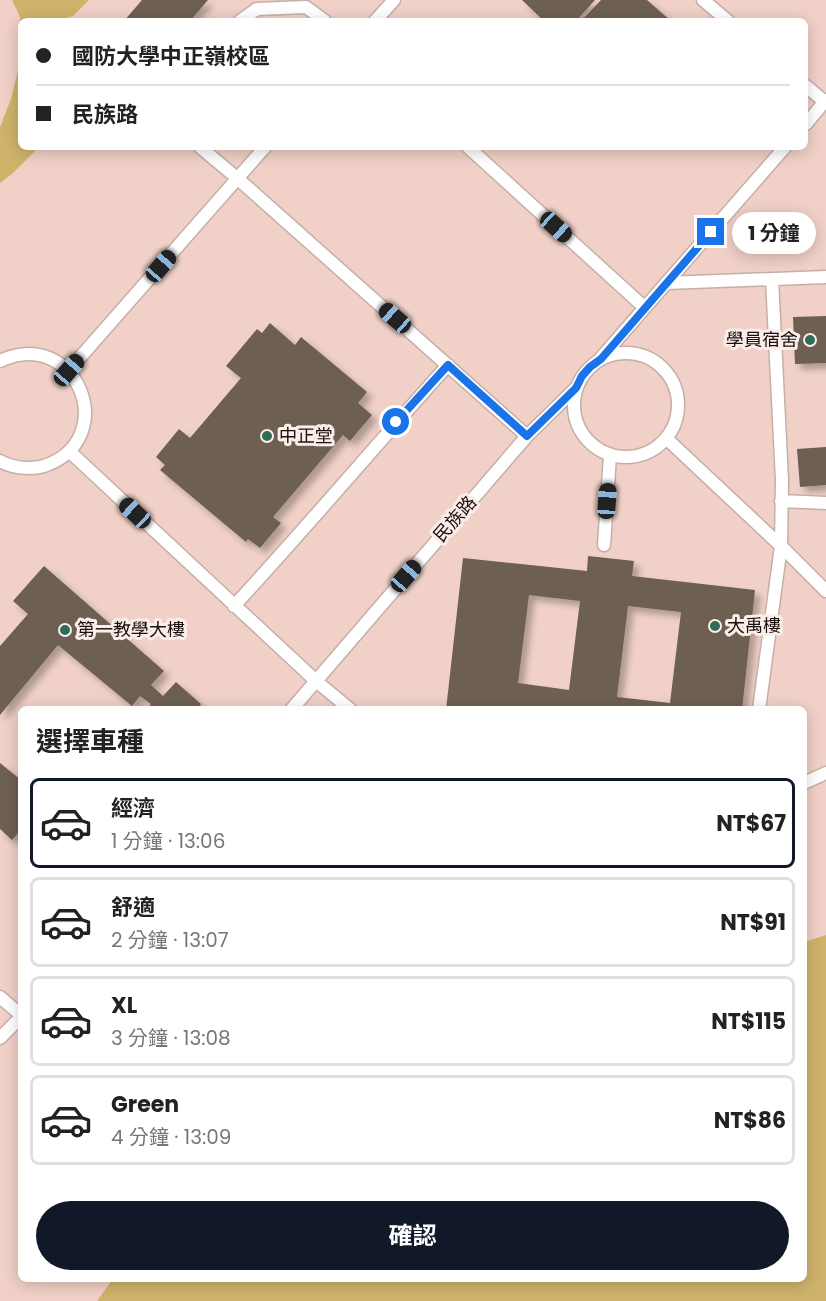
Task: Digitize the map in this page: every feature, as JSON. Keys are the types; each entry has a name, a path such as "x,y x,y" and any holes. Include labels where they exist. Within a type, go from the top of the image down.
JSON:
{"lane":[{"path":"378,18 394,0"},
{"path":"703,0 724,18"},
{"path":"244,18 257,9 306,7 321,18"},
{"path":"808,88 825,101 808,122"},
{"path":"204,150 527,436"},
{"path":"69,370 262,150"},
{"path":"471,150 644,307"},
{"path":"601,359 618,353 636,354 653,360 667,372 676,388 679,405 676,423 667,439 655,449 641,456 626,458 610,456 595,448 583,436 575,421 573,404 576,388 582,376 601,359 782,150"},
{"path":"666,283 826,277"},
{"path":"760,706 781,546 782,480 772,279"},
{"path":"0,362 19,355 37,355 54,360 69,370 79,385 85,402 85,420 80,437 69,451 55,462 38,468 20,468 0,461"},
{"path":"234,606 448,365"},
{"name":"民族路","path":"294,706 527,436 576,388"},
{"path":"667,439 826,591"},
{"path":"69,451 234,606 346,706"},
{"path":"604,545 610,456"},
{"path":"781,501 826,503"},
{"path":"807,782 826,773"},
{"path":"0,997 18,1013"},
{"path":"0,1038 18,1019"}],"shaded area":[{"path":"0,0 826,0 826,935 807,941 807,706 18,706 18,1282 111,1282 97,1301 0,1301"},
{"path":"12,0 89,0 68,18 20,17"},
{"path":"18,70 18,150 36,150 0,183 0,127 11,99"},
{"path":"826,935 826,1301 97,1301 111,1282 807,1282 807,941"}],"building":[{"path":"142,0 208,0 193,18 127,18"},
{"path":"522,0 595,0 579,18 541,18"},
{"path":"601,0 647,0 668,18 584,18"},
{"name":"學員宿舍","path":"826,316 826,363 795,364 793,317"},
{"name":"中正堂","path":"270,323 295,345 301,337 367,392 358,403 372,415 350,441 343,435 273,517 281,523 260,548 248,539 246,542 160,470 165,465 156,457 179,429 190,438 241,378 226,366 257,329 262,333"},
{"path":"826,447 826,485 800,487 797,449"},
{"name":"大禹樓","path":"588,556 634,561 632,576 755,590 742,706 446,706 463,558 587,571","holes":["529,595 580,601 569,690 518,683","628,606 681,612 670,703 617,697"]},
{"name":"第一教學大樓","path":"44,566 164,671 151,685 163,696 176,682 201,704 199,706 149,706 151,704 140,696 132,706 58,645 0,715 0,646 28,614 13,601"},
{"path":"0,763 18,778 18,833 12,840 0,829"}],"place":[{"name":"學員宿舍","path":"810,340"},
{"name":"中正堂","path":"267,436"},
{"name":"大禹樓","path":"715,626"},
{"name":"第一教學大樓","path":"65,630"}],"route":[{"path":"396,422 448,365 527,436 576,388 582,376 601,359 711,232"}]}
